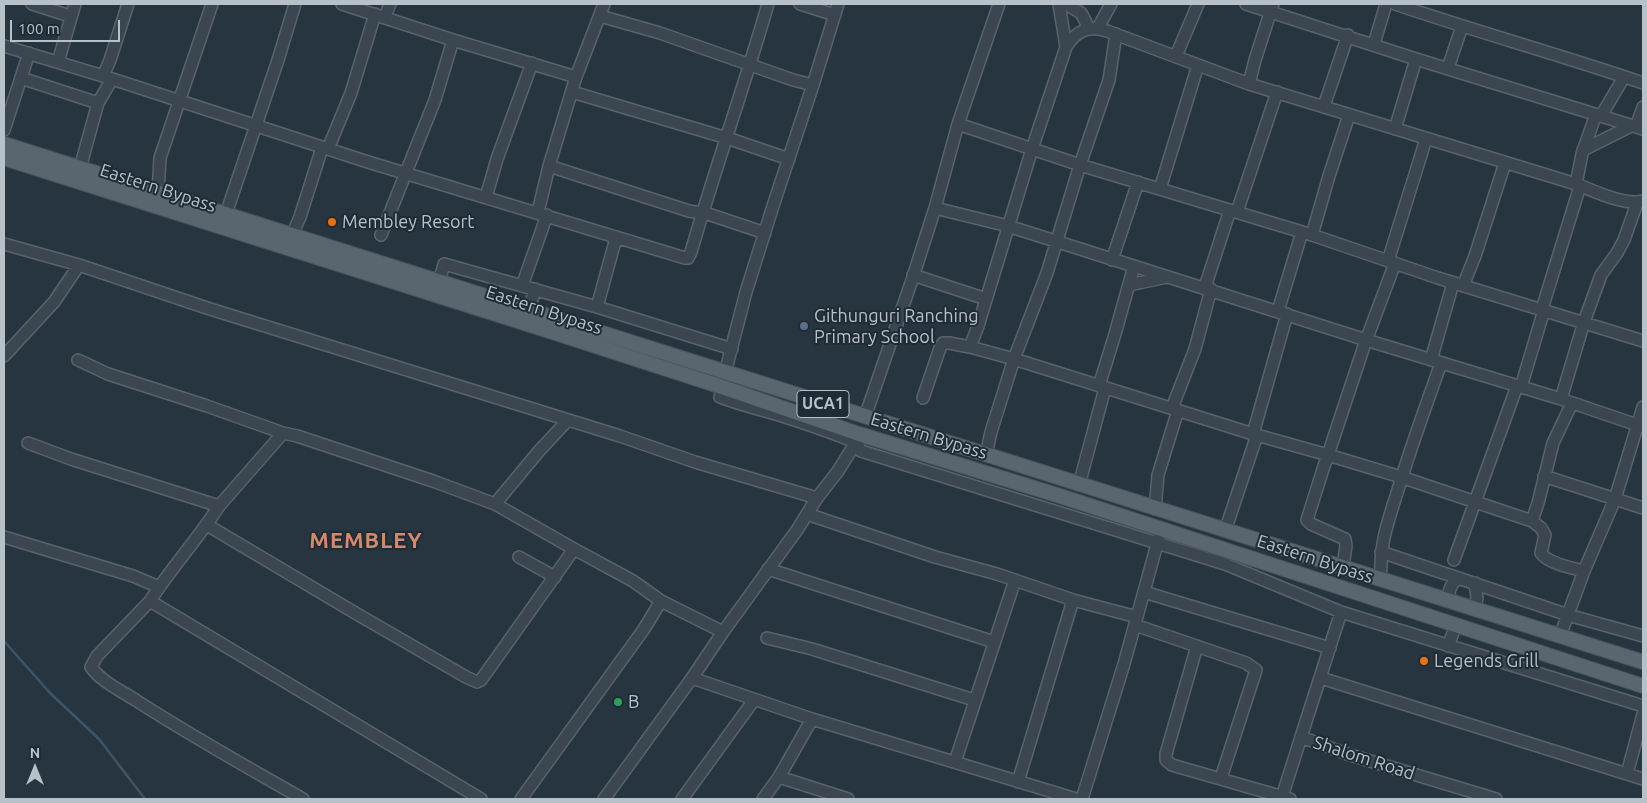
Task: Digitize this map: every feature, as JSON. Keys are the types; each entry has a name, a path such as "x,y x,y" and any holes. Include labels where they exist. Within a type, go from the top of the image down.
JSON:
{"main road":[{"name":"Eastern Bypass","path":"4,144 1643,662"},
{"name":"Eastern Bypass","path":"4,158 722,387 812,418 858,438 964,466 1643,686"},
{"path":"812,418 818,402"}],"street":[{"path":"32,4 70,16"},
{"path":"58,62 75,4"},
{"path":"80,168 107,77 110,60 128,4"},
{"path":"158,193 160,158 212,4"},
{"path":"226,214 295,4"},
{"path":"342,4 576,77"},
{"path":"292,235 325,148 351,93 380,16 390,4"},
{"path":"4,46 107,77 405,173 682,258 688,258 768,4"},
{"path":"725,373 746,292 764,233 836,10 800,4"},
{"path":"865,417 913,276 935,208 958,124 999,4"},
{"path":"1059,4 1066,47"},
{"path":"1066,4 1081,13 1094,28"},
{"path":"1094,28 1111,4"},
{"path":"1176,56 1198,4"},
{"path":"1246,4 1272,8 1416,59 1637,127"},
{"path":"1374,44 1386,4"},
{"path":"1394,4 1643,84"},
{"path":"522,286 543,214 549,166 576,77 600,8 660,33 813,85"},
{"path":"1249,84 1254,60 1272,8"},
{"path":"1448,68 1462,26"},
{"path":"970,347 1032,148 1066,47 1071,38 1076,34 1082,30 1094,28 1116,34 1249,84 1578,185 1623,201 1640,202 1624,240 1601,275 1584,322 1561,400"},
{"path":"986,455 1014,359 1047,273 1108,80 1116,34"},
{"path":"1324,106 1348,36"},
{"path":"381,235 435,100 453,40"},
{"path":"4,130 5,118 29,53"},
{"path":"1395,129 1416,59"},
{"path":"486,197 497,159 532,63"},
{"path":"1160,189 1198,65"},
{"path":"1454,560 1519,386 1543,310 1578,185 1583,150 1599,115 1624,77"},
{"path":"21,78 98,103"},
{"path":"572,92 727,138 789,159"},
{"path":"1155,509 1158,475 1175,409 1195,349 1208,288 1276,92"},
{"path":"1637,127 1643,107"},
{"path":"1225,531 1255,434 1282,313 1307,234 1349,115"},
{"path":"958,124 1080,165 1234,211 1458,284 1643,341"},
{"path":"1583,150 1637,127"},
{"path":"1342,566 1346,546 1345,539 1311,524 1307,520 1391,262 1426,139"},
{"path":"1381,579 1381,552 1458,284 1474,256 1504,163"},
{"path":"549,166 764,233"},
{"path":"1112,260 1138,182"},
{"path":"935,208 1008,226 1112,260 1208,288 1366,340 1519,386 1640,426"},
{"path":"597,306 616,238"},
{"path":"4,244 79,265 210,309 568,420 695,462 817,498"},
{"path":"439,282 444,264 597,306 732,348"},
{"path":"6,350 54,302 79,265"},
{"path":"1079,485 1102,387 1134,266"},
{"path":"913,276 986,299"},
{"path":"1129,285 1169,277"},
{"path":"529,310 535,290"},
{"path":"923,398 943,343 970,347 1401,477 1532,521 1541,528 1545,535 1542,556 1584,571"},
{"path":"78,360 108,374 434,481 496,504 574,550 633,581 661,601 723,632"},
{"path":"722,387 720,397 727,400 858,438"},
{"path":"1532,521 1553,443 1572,403"},
{"path":"1560,636 1584,571 1615,499 1640,426 1643,407"},
{"path":"496,504 539,451 568,420"},
{"path":"283,433 219,506 150,601 93,662 91,667 95,674 164,718 302,799"},
{"path":"858,438 861,451 1225,564 1342,612 1643,706"},
{"path":"604,799 797,530 817,498 838,471 858,438"},
{"path":"28,443 71,459 219,506"},
{"path":"958,481 964,466"},
{"path":"1544,476 1643,508"},
{"path":"807,514 935,557 1015,580 1136,621 1197,646 1246,663 1256,670 1221,778"},
{"path":"207,525 356,614 477,682 481,680 574,550"},
{"path":"692,678 812,719 1074,799 1136,621 1162,530"},
{"path":"4,537 133,576 159,587"},
{"path":"1381,552 1568,615 1643,636"},
{"path":"519,557 554,576"},
{"path":"768,569 994,642"},
{"path":"1448,601 1452,583 1459,578"},
{"path":"955,762 1015,580"},
{"path":"1475,583 1477,598 1475,609"},
{"path":"1144,592 1330,648"},
{"path":"1018,782 1073,600"},
{"path":"150,601 481,799"},
{"path":"521,799 644,629 661,601"},
{"name":"Shalom Road","path":"1342,612 1301,738 1347,754 1496,799"},
{"path":"1448,646 1456,625"},
{"path":"767,638 812,649 974,700"},
{"path":"1197,646 1166,757 1169,762 1286,798 1301,738"},
{"path":"1321,678 1643,779"},
{"path":"682,799 754,700"},
{"path":"1627,774 1643,714"},
{"path":"763,799 779,777 812,719"},
{"path":"779,777 844,799"}],"waterway":[{"path":"4,641 50,693 99,739 145,799"}],"place":[{"name":"Membley Resort","path":"332,222"},
{"name":"Githunguri Ranching Primary School","path":"804,326"},
{"name":"Legends Grill","path":"1424,661"},
{"name":"B","path":"618,702"}],"district":[{"name":"MEMBLEY","path":"366,541"}]}
